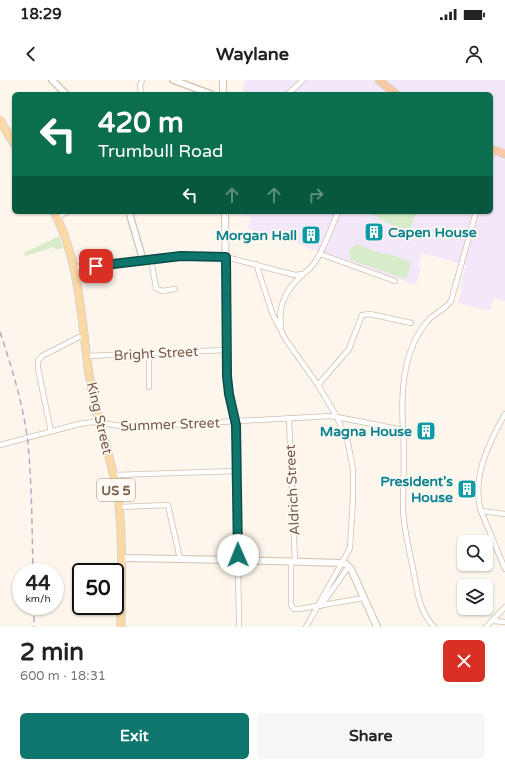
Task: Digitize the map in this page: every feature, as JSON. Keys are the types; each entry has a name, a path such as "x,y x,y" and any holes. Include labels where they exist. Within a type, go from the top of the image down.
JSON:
{"highway":[{"path":"379,80 394,92"},
{"path":"493,151 505,154"}],"main road":[{"path":"223,80 223,92"},
{"path":"0,120 12,141"},
{"path":"225,214 226,350 228,384 235,421 238,560"},
{"name":"King Street","path":"56,215 67,243 74,268 92,391 114,475 119,507 122,558 121,627"},
{"path":"122,558 342,563 349,566 376,627"}],"street":[{"path":"52,80 64,92"},
{"path":"141,92 140,86 142,80"},
{"path":"173,80 206,92"},
{"path":"290,92 303,80"},
{"path":"130,214 143,260"},
{"path":"282,332 280,315 282,302 290,287 309,270 320,254 337,214"},
{"path":"434,627 423,613 419,602 403,510 404,457 402,389 412,347 425,324 431,317 443,310 451,301 475,214"},
{"path":"320,254 395,281"},
{"path":"74,268 193,255 226,257 295,275 303,274"},
{"path":"151,259 156,288 162,291 175,289"},
{"path":"256,264 273,315 289,344 318,385 337,417 348,443 353,469 350,548 306,627"},
{"path":"318,385 349,349 362,315 370,314 411,323"},
{"path":"52,432 38,368 38,361 42,356 78,338 84,337"},
{"name":"Bright Street","path":"86,356 226,350"},
{"path":"148,387 149,354"},
{"path":"505,414 491,440 483,464 478,493 481,512 505,569"},
{"name":"Summer Street","path":"0,445 93,422 122,427 319,416 337,417 403,430"},
{"name":"Aldrich Street","path":"289,418 293,562 291,605 294,609 299,609 364,598"},
{"path":"114,475 237,470"},
{"path":"119,507 168,505 180,559"},
{"path":"481,512 505,514"},
{"path":"238,560 239,627"},
{"path":"306,627 349,566"},
{"path":"486,627 505,607"},
{"path":"493,621 505,622"}],"shaded area":[{"path":"245,80 505,80 505,301 494,298 490,311 458,303 466,265 422,253 418,267 421,268 416,285 316,250 315,251 283,237 282,239 247,229 251,218 242,214 493,214 493,92 242,92"}],"green space":[{"path":"374,214 416,214 410,229 397,227 380,219"},
{"path":"59,236 63,248 56,250 54,247 25,256 24,253"},
{"path":"357,244 380,253 392,255 411,262 406,279 350,260 349,250"}],"railway":[{"path":"0,332 17,388 24,416 28,444 32,508 33,563"},
{"path":"34,615 34,627"}],"place":[{"name":"Capen House","path":"374,232"},
{"name":"Morgan Hall","path":"311,235"},
{"name":"Magna House","path":"426,431"},
{"name":"President's House","path":"467,489"}],"route":[{"path":"96,266 181,256 206,255 226,257 225,290 227,376 229,394 236,425 238,555"}]}
